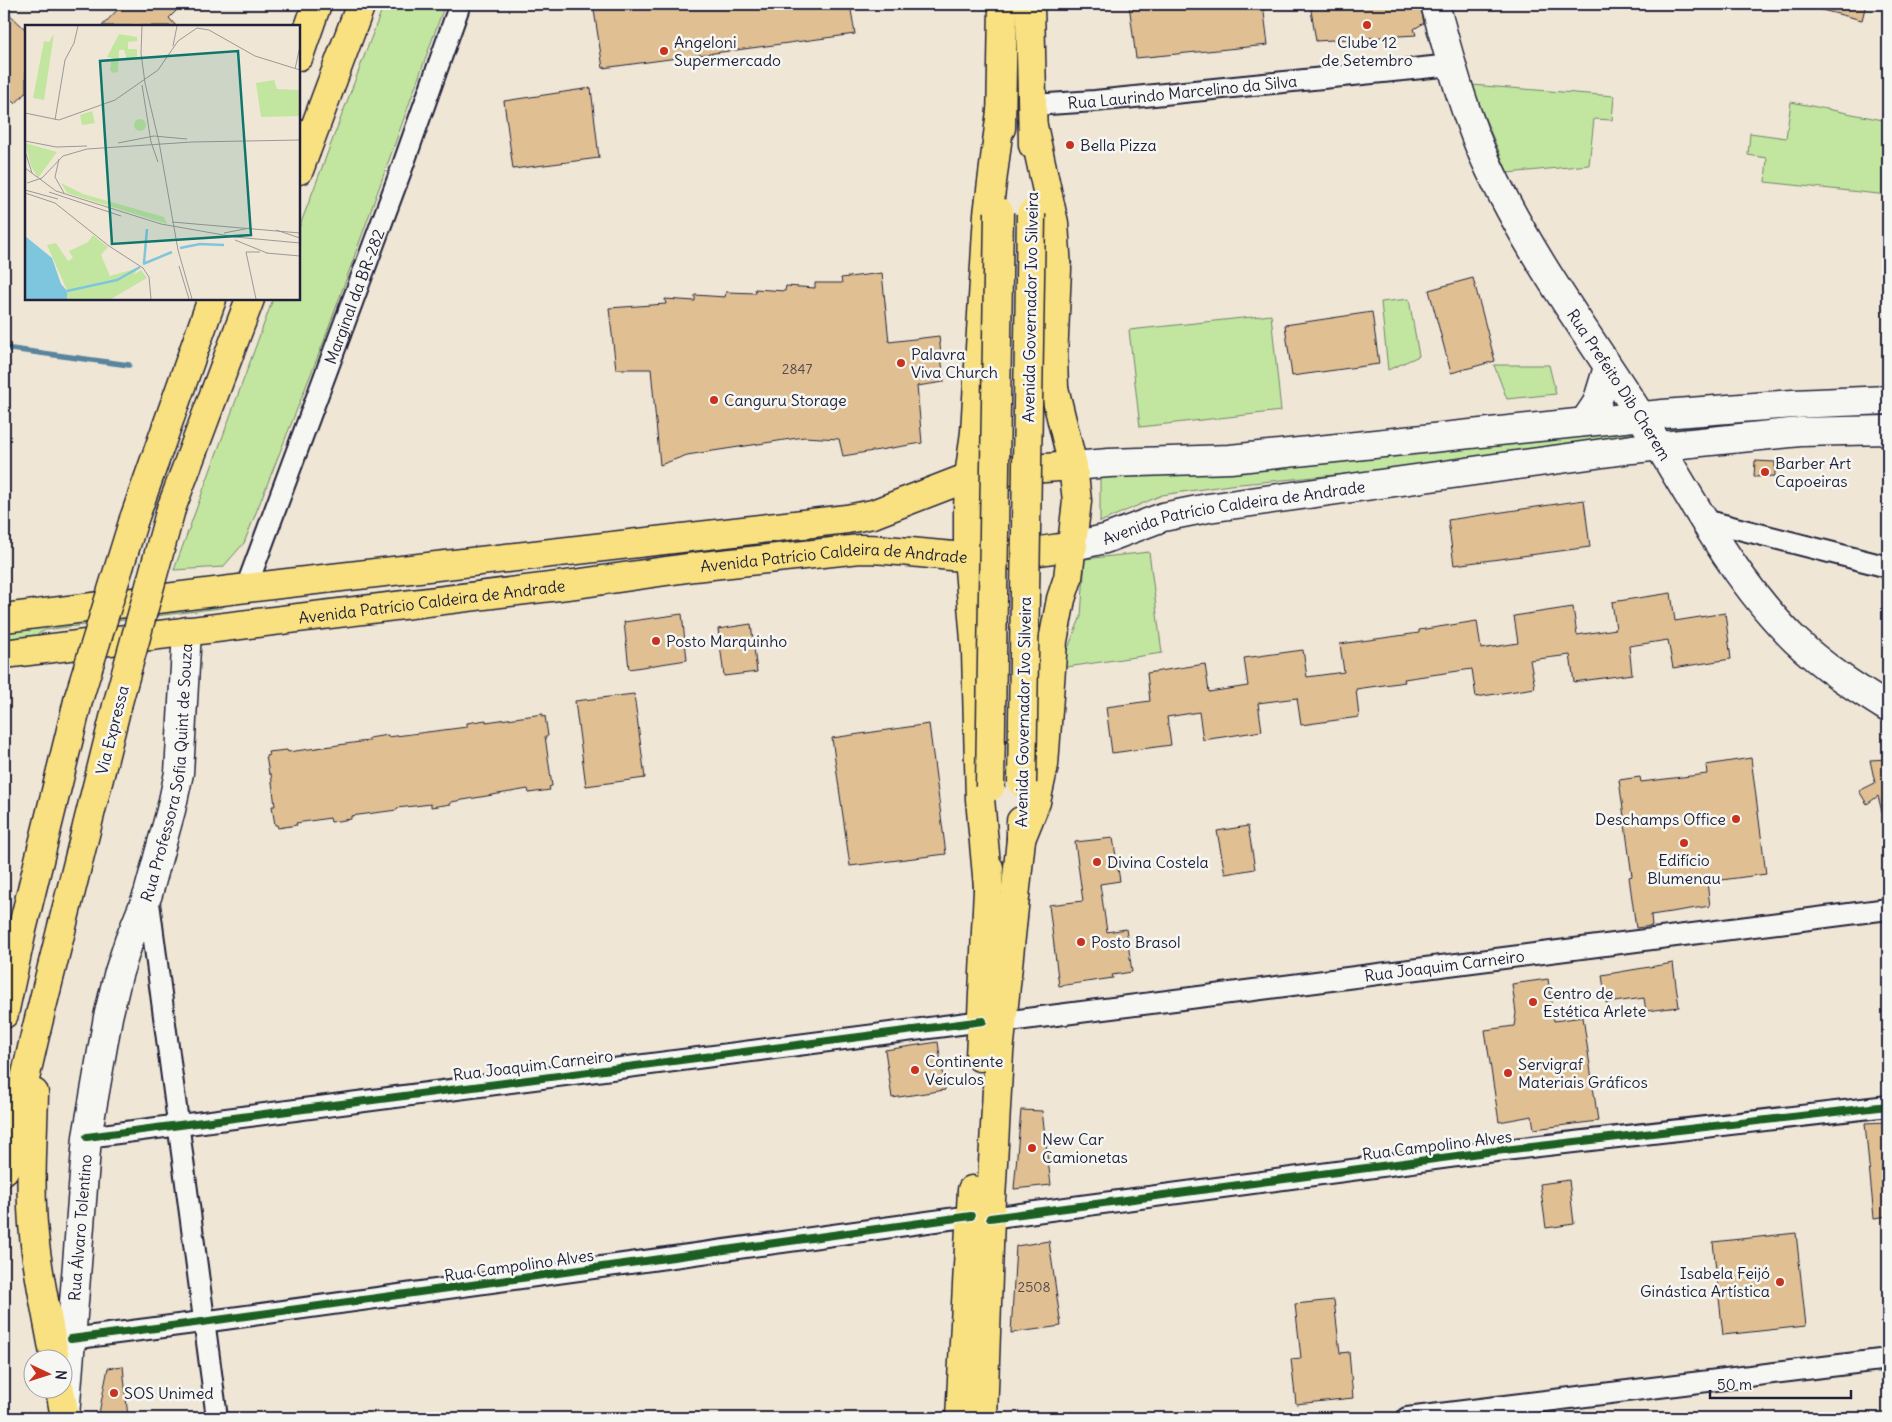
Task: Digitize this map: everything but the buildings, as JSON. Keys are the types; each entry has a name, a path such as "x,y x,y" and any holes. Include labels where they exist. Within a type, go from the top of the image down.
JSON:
{"main road":[{"path":"300,53 317,4"},
{"path":"300,167 361,4"},
{"name":"Avenida Governador Ivo Silveira","path":"960,1418 980,1217 992,1022 988,887 1003,4"},
{"name":"Avenida Governador Ivo Silveira","path":"992,1022 1021,839 1033,116 1030,4"},
{"name":"Rua Prefeito Dib Cherem","path":"1435,4 1473,131 1510,210 1536,256 1660,447 1704,520 1753,591 1796,641 1820,663 1888,708"},
{"path":"988,887 980,799 976,652 968,557 969,478 975,432 988,214 1001,111"},
{"path":"1021,839 1036,802 1044,764 1053,641 1061,598 1068,578 1077,502 1074,466 1054,388 1053,358 1056,269 1054,223 1033,116"},
{"path":"4,1014 22,930 79,697 134,519 212,300"},
{"name":"Via Expressa","path":"4,1170 36,1031 117,706 172,509 250,300"},
{"path":"1585,421 1597,403 1608,367"},
{"name":"Avenida Patrício Caldeira de Andrade","path":"4,618 246,588 847,519 873,514 969,478 1016,470 1230,458 1640,416 1793,404 1888,400"},
{"name":"Avenida Patrício Caldeira de Andrade","path":"4,654 575,584 694,567 860,550 887,549 968,557 1011,555 1073,546 1104,539 1162,517 1208,508 1697,442 1800,432 1888,430"},
{"path":"1680,480 1681,463 1684,454 1697,442"},
{"path":"233,625 246,588"},
{"name":"Rua Professora Sofia Quint de Souza","path":"148,894 169,819 179,773 188,631"},
{"name":"Rua Álvaro Tolentino","path":"65,1418 63,1349 87,1137 108,1017 118,975 148,894"},
{"path":"36,1031 32,1201 34,1234 40,1283 63,1349"},
{"name":"Avenida Governador Ivo Silveira","path":"980,1217 983,1418"},
{"path":"62,1400 65,1418"}],"street":[{"name":"Marginal da BR-282","path":"246,588 399,177 460,4"},
{"name":"Rua Laurindo Marcelino da Silva","path":"1033,116 1095,101 1452,64"},
{"path":"1704,520 1888,568"},
{"name":"Rua Professora Sofia Quint de Souza","path":"148,894 217,1418"},
{"name":"Rua Joaquim Carneiro","path":"87,1137 1888,908"},
{"name":"Rua Campolino Alves","path":"63,1349 204,1322 980,1217 1486,1152 1888,1106"},
{"path":"1407,1418 1888,1359"}],"green space":[{"path":"384,4 445,4 324,341 244,543 223,567 174,570 273,300 300,300 300,225"},
{"path":"1471,85 1614,96 1612,120 1594,119 1589,165 1508,173"},
{"path":"1791,102 1888,121 1888,195 1765,182 1767,158 1748,155 1750,133 1786,138"},
{"path":"1409,299 1419,356 1388,370 1381,302"},
{"path":"1271,315 1281,411 1140,427 1129,330"},
{"path":"1494,365 1549,365 1556,394 1507,399"},
{"path":"1888,409 1888,418 1230,485 1162,495 1100,522 1100,476"},
{"path":"1149,552 1162,653 1060,668 1081,616 1085,559"},
{"path":"227,597 227,605 220,608 45,630 21,644 4,646 4,629"}],"waterway":[{"path":"4,348 129,365"}],"cycle path":[{"path":"87,1137 983,1021"},
{"path":"990,1218 1487,1152 1888,1106"},
{"path":"71,1339 971,1216"}],"place":[{"name":"Clube 12 de Setembro","path":"1367,25"},
{"name":"Angeloni Supermercado","path":"664,51"},
{"name":"Bella Pizza","path":"1070,145"},
{"name":"Palavra Viva Church","path":"901,363"},
{"name":"Canguru Storage","path":"714,400"},
{"name":"Barber Art Capoeiras","path":"1765,472"},
{"name":"Posto Marquinho","path":"656,641"},
{"name":"Deschamps Office","path":"1736,819"},
{"name":"Edifício Blumenau","path":"1684,843"},
{"name":"Divina Costela","path":"1097,862"},
{"name":"Posto Brasol","path":"1081,942"},
{"name":"Centro de Estética Arlete","path":"1533,1002"},
{"name":"Continente Veículos","path":"915,1070"},
{"name":"Servigraf Materiais Gráficos","path":"1508,1073"},
{"name":"New Car Camionetas","path":"1032,1148"},
{"name":"Isabela Feijó Ginástica Artística","path":"1780,1282"},
{"name":"SOS Unimed","path":"114,1393"}]}
